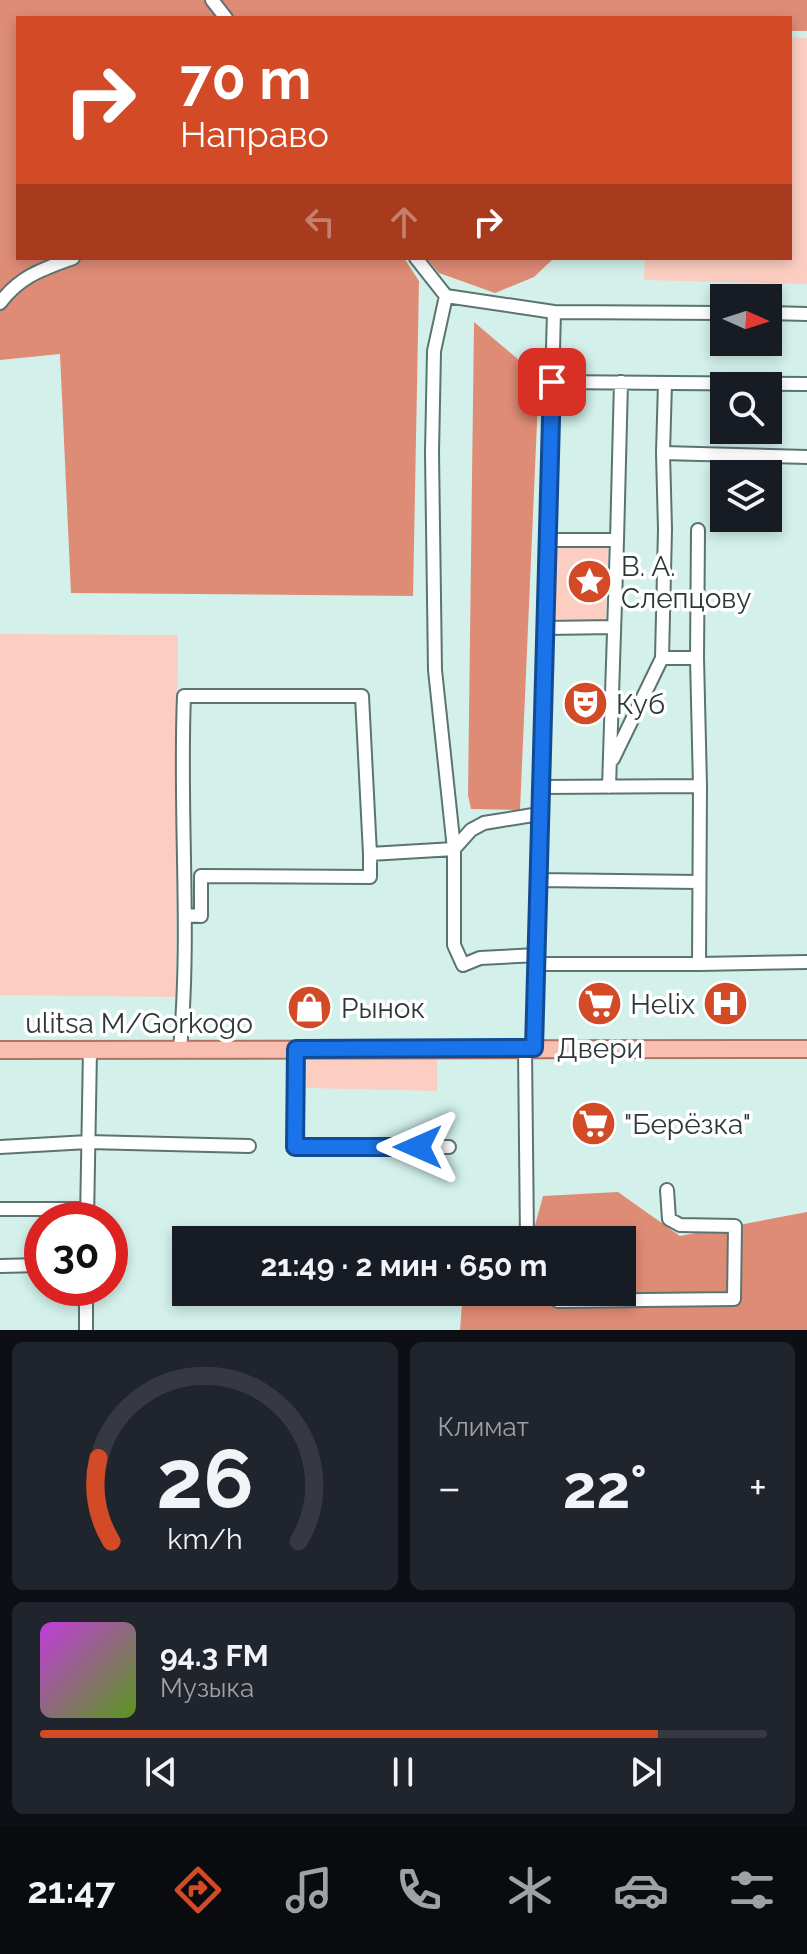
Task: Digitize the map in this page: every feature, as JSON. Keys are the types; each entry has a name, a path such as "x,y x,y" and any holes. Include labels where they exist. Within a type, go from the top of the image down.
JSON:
{"main road":[{"name":"ulitsa M/Gorkogo","path":"0,1050 807,1049"}],"street":[{"path":"212,0 224,16"},
{"path":"0,303 12,287 42,269 67,260"},
{"path":"418,260 446,296 483,303 554,312 710,313"},
{"path":"446,296 434,351 432,484 435,670 454,849 454,945 463,965 480,958 699,964 807,962"},
{"path":"527,1226 530,1048 536,960 554,312"},
{"path":"782,313 807,314"},
{"path":"552,382 807,384"},
{"path":"609,787 621,382"},
{"path":"610,766 662,658 665,383"},
{"path":"663,453 807,457"},
{"path":"698,530 699,964"},
{"path":"547,540 617,540"},
{"path":"545,628 614,627"},
{"path":"662,658 697,658"},
{"path":"180,1049 185,994 181,771 184,696 362,696 370,877 201,876 201,916 185,915"},
{"path":"540,787 700,786"},
{"path":"370,854 454,849 471,830 484,823 539,814"},
{"path":"538,880 699,882"},
{"path":"296,1049 295,1147 449,1147"},
{"path":"88,1202 90,1050"},
{"path":"0,1147 88,1142 249,1146"},
{"path":"636,1300 734,1299 735,1226 680,1225 669,1219 667,1190"},
{"path":"0,1209 24,1210"},
{"path":"0,1266 24,1265"},
{"path":"86,1306 86,1330"}],"shaded area":[{"path":"0,0 205,0 217,16 16,16 16,260 405,260 419,281 413,596 71,593 60,354 0,360"},
{"path":"220,0 807,0 807,31 792,31 792,16 232,16"},
{"path":"792,37 807,38 807,284 644,280 645,260 792,260"},
{"path":"428,260 552,260 534,277 495,293 439,273"},
{"path":"474,322 539,377 520,810 471,809 468,795"},
{"path":"556,545 608,546 606,622 554,621"},
{"path":"0,634 178,635 176,997 0,995"},
{"path":"307,1056 437,1058 437,1091 306,1088"},
{"path":"618,1192 680,1236 807,1212 807,1330 460,1330 462,1306 636,1306 636,1226 535,1226 543,1196"}],"place":[{"name":"В. А. Слепцову","path":"590,582"},
{"name":"Куб","path":"585,704"},
{"name":"Двери","path":"600,1003"},
{"name":"Helix","path":"726,1004"},
{"name":"Рынок","path":"310,1008"},
{"name":"\"Берёзка\"","path":"593,1124"}],"route":[{"path":"418,1147 295,1147 296,1049 534,1048 552,382"}]}
